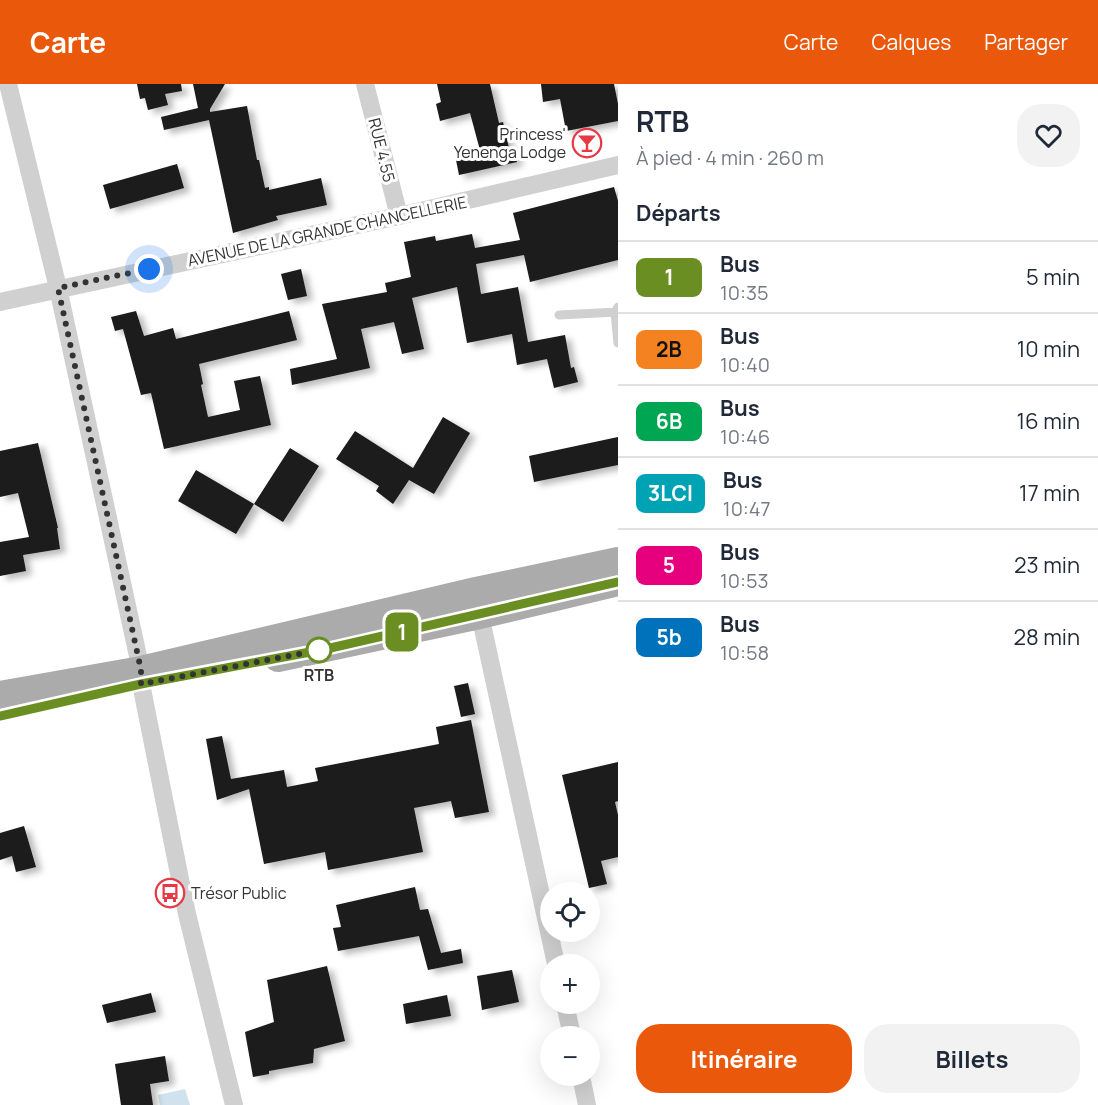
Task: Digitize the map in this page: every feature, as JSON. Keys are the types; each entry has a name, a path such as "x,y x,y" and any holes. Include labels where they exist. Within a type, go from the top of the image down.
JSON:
{"main road":[{"path":"0,716 141,677 476,591 618,561"},
{"path":"0,695 141,677 326,649 618,582"}],"street":[{"path":"8,84 58,288 141,677 187,914 234,1105"},
{"name":"RUE 4.55","path":"365,84 399,216"},
{"name":"AVENUE DE LA GRANDE CHANCELLERIE","path":"0,302 399,216 618,165"},
{"path":"480,615 554,954"},
{"path":"583,1086 587,1105"}],"lane":[{"path":"559,315 617,310 618,343"}],"water":[{"path":"185,1089 190,1105 160,1105 158,1095"}],"building":[{"path":"137,84 181,84 182,91 165,94 168,105 148,110 145,98 140,99"},
{"path":"193,84 225,84 210,112 247,106 257,160 259,160 265,188 269,187 269,190 321,178 327,205 276,216 278,220 233,233 209,120 164,130 161,117 198,108"},
{"path":"437,84 490,84 499,123 503,122 509,148 513,147 517,162 459,175 456,160 481,154 470,113 440,121 436,104 441,102"},
{"path":"541,84 614,84 618,104 618,121 566,131 560,99 543,102"},
{"path":"177,164 184,188 110,209 103,185"},
{"path":"614,187 618,201 618,260 530,282 524,255 476,264 481,294 518,287 528,342 565,335 571,368 574,367 578,382 554,388 547,359 517,365 512,334 467,343 457,287 412,298 424,349 402,354 394,322 361,329 370,368 292,385 290,369 337,359 322,304 387,292 385,283 411,277 404,242 435,236 436,241 472,234 475,248 520,240 513,213"},
{"path":"301,269 307,296 288,300 281,274"},
{"path":"136,311 144,336 173,328 176,339 289,311 297,340 199,364 208,417 240,410 234,381 260,376 271,425 164,449 151,393 141,395 123,329 115,331 111,317"},
{"path":"443,417 470,433 434,494 409,480 393,504 376,491 379,486 336,459 355,431 413,468"},
{"path":"618,437 618,465 534,482 529,456"},
{"path":"38,443 58,528 60,549 23,555 26,571 0,576 0,542 29,537 18,493 0,497 0,451"},
{"path":"290,448 319,466 283,522 254,504"},
{"path":"196,470 254,504 236,534 178,501"},
{"path":"468,683 475,714 461,717 454,686"},
{"path":"471,720 489,812 455,818 451,801 414,808 423,852 328,870 325,852 264,864 249,789 217,800 206,739 222,736 231,779 284,770 287,787 318,781 315,768 439,744 436,727"},
{"path":"618,762 618,801 615,802 618,815 618,857 601,861 607,884 600,886 600,882 588,882 562,775"},
{"path":"24,826 36,867 16,872 12,856 0,860 0,833"},
{"path":"415,887 420,910 428,909 441,953 461,949 463,963 428,970 419,936 338,951 333,928 341,927 336,905"},
{"path":"327,966 345,1041 314,1049 313,1063 269,1071 269,1074 253,1077 245,1032 274,1022 267,980"},
{"path":"512,970 519,1002 482,1010 477,976"},
{"path":"151,993 156,1012 107,1023 102,1005"},
{"path":"447,995 451,1016 406,1024 403,1004"},
{"path":"165,1056 169,1081 150,1084 153,1105 121,1105 115,1064"}],"bus line":[{"name":"1","path":"0,716 141,684 326,649 618,582"}],"place":[{"name":"Princess' Yenenga Lodge","path":"587,143"},
{"name":"RTB","path":"319,650"},
{"name":"Trésor Public","path":"170,893"}],"route":[{"path":"149,269 58,288 141,670 141,684 326,649 319,650"}]}
